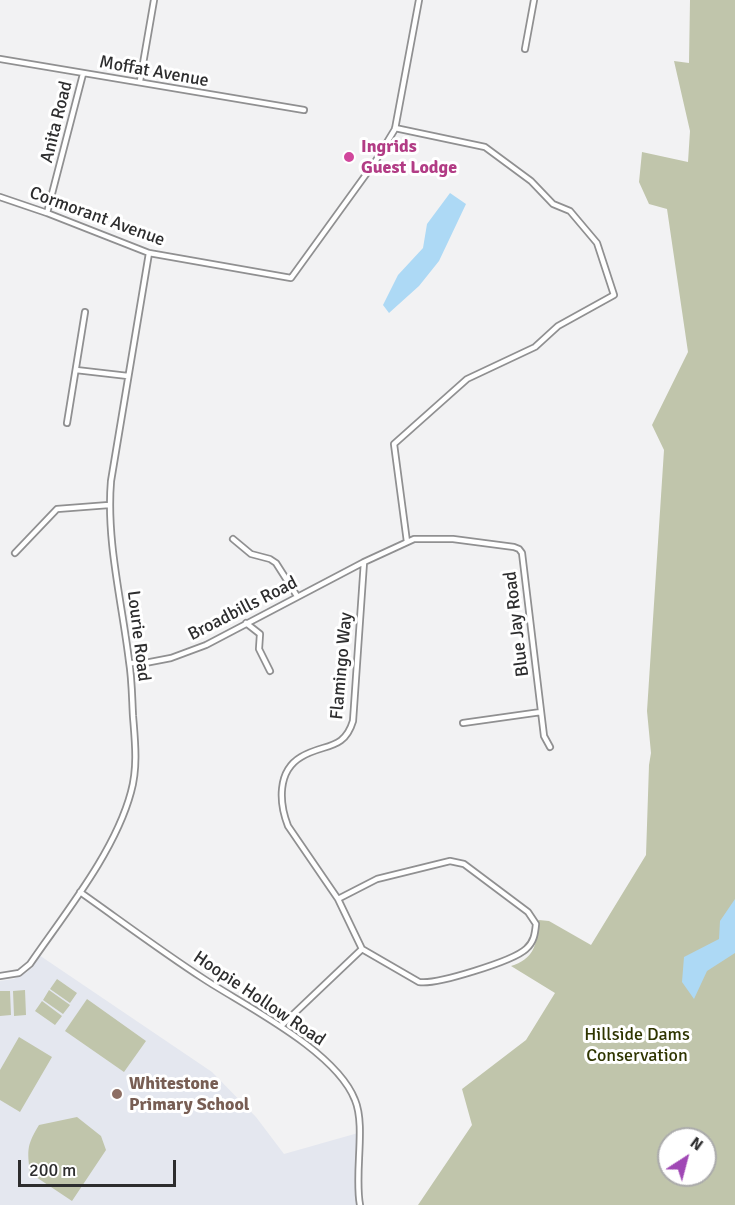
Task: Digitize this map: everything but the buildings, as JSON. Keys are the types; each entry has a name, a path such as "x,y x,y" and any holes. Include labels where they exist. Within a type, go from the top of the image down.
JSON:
{"street":[{"path":"140,81 154,0"},
{"path":"407,542 394,444 467,379 535,347 558,326 614,295 597,243 570,211 553,204 531,181 485,147 395,128 419,0"},
{"path":"525,49 534,0"},
{"name":"Moffat Avenue","path":"0,59 304,110"},
{"name":"Anita Road","path":"47,213 83,74"},
{"name":"Cormorant Avenue","path":"0,197 47,213 149,254 291,278 375,162 395,128"},
{"name":"Lourie Road","path":"0,976 19,973 27,968 80,892 116,833 132,789 136,759 129,663 116,578 109,505 149,254"},
{"path":"67,423 85,312"},
{"path":"76,370 128,376"},
{"path":"15,553 57,509 109,505"},
{"name":"Blue Jay Road","path":"364,562 421,538 453,539 514,547 521,551 544,736 550,747"},
{"path":"233,539 251,554 276,563 297,596"},
{"name":"Broadbills Road","path":"129,663 145,663 185,654 206,645 364,562"},
{"name":"Flamingo Way","path":"362,949 338,898 288,826 284,814 282,785 289,769 302,756 336,744 347,736 351,729 364,562"},
{"path":"246,623 260,634 259,649 270,671"},
{"path":"463,723 541,712"},
{"path":"281,1026 362,949 408,977 419,982 429,982 472,971 519,954 535,937 534,918 464,864 450,861 377,879 338,898"},
{"name":"Hoopie Hollow Road","path":"80,892 203,978 281,1026 328,1063 339,1075 354,1098 359,1125 357,1181 360,1205"}],"shaded area":[{"name":"Whitestone Primary School","path":"39,955 212,1072 256,1117 284,1154 358,1133 359,1205 0,1205 0,981 14,979 27,972"}],"green space":[{"name":"Hillside Dams Conservation","path":"690,0 735,0 735,1205 418,1205 472,1125 462,1089 526,1040 555,993 511,966 529,956 535,946 539,925 537,922 539,920 549,921 591,945 646,855 651,753 647,711 664,450 652,425 688,352 667,209 649,204 639,182 642,152 688,162 690,131 674,61 689,63"},
{"path":"57,979 77,993 70,1003 50,989"},
{"path":"25,990 26,1015 14,1016 13,991"},
{"path":"49,990 70,1005 63,1014 43,1000"},
{"path":"0,991 10,991 11,1015 0,1016"},
{"path":"87,999 146,1041 124,1072 65,1031"},
{"path":"42,1001 62,1016 55,1025 35,1011"},
{"path":"19,1037 52,1057 20,1112 0,1100 0,1070"},
{"path":"77,1117 101,1136 106,1150 72,1201 30,1173 28,1153 39,1125"}],"water":[{"path":"450,193 466,204 439,261 419,286 389,313 383,305 398,275 423,248 427,224"},
{"path":"735,899 735,953 707,971 694,999 682,982 684,957 719,939 720,921"}],"place":[{"name":"Ingrids Guest Lodge","path":"349,157"},
{"name":"Whitestone Primary School","path":"117,1094"}]}
